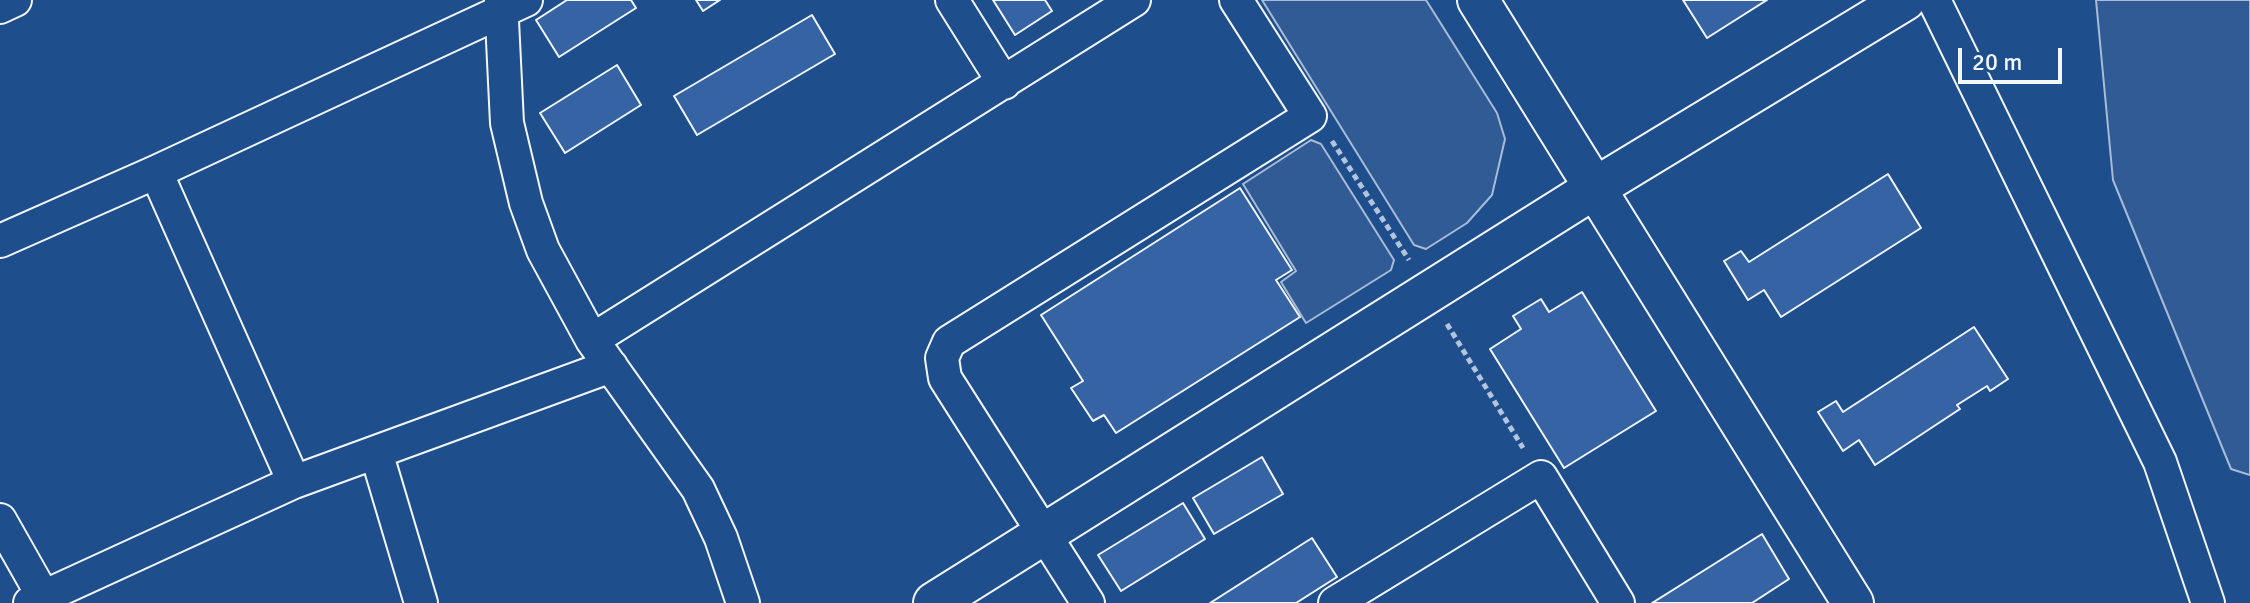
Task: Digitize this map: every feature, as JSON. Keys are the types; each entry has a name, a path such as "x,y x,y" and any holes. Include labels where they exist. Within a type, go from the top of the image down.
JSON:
{"street":[{"path":"0,7 15,0"},
{"path":"952,0 1004,83"},
{"path":"592,340 1134,0"},
{"path":"1088,603 945,378 942,358 949,342 1310,116 1236,0"},
{"path":"1478,0 1853,603"},
{"path":"934,603 1595,188 1905,0"},
{"path":"1934,0 2160,462 2208,603"},
{"path":"0,241 156,172 510,4 507,123 526,203 543,250 592,340 698,489 721,538 743,603"},
{"path":"156,172 294,482"},
{"path":"0,520 40,601 294,482 611,366"},
{"path":"376,452 421,603"},
{"path":"1342,601 1541,477 1618,603"}],"path":[{"path":"1310,116 1328,135 1541,477"}],"shaded area":[{"path":"1262,0 1426,0 1497,113 1505,139 1492,195 1467,223 1426,249 1414,245"},
{"path":"2096,0 2250,0 2250,475 2231,469 2113,180"},
{"path":"1311,140 1321,144 1394,260 1391,270 1306,323 1281,282 1296,271 1243,184"}],"building":[{"path":"567,0 631,0 636,8 559,57 536,20"},
{"path":"696,0 720,0 703,11"},
{"path":"993,0 1045,0 1052,11 1015,35"},
{"path":"1683,0 1767,0 1707,38"},
{"path":"812,15 835,54 697,135 674,96"},
{"path":"617,65 641,105 565,153 540,113"},
{"path":"1888,174 1921,228 1781,317 1764,290 1748,300 1724,261 1741,251 1749,262"},
{"path":"1240,188 1292,270 1276,280 1300,317 1116,433 1104,415 1093,421 1071,388 1083,381 1041,315"},
{"path":"1582,292 1656,411 1564,468 1490,349 1521,329 1513,316 1541,299 1549,312"},
{"path":"1974,327 2008,379 1990,391 1987,386 1957,405 1960,409 1875,465 1859,440 1843,451 1818,412 1836,401 1843,412"},
{"path":"1262,457 1283,494 1214,534 1193,498"},
{"path":"1183,503 1205,539 1121,591 1098,555"},
{"path":"1762,534 1789,579 1752,603 1652,603"},
{"path":"1312,538 1337,577 1296,603 1210,603"}]}
